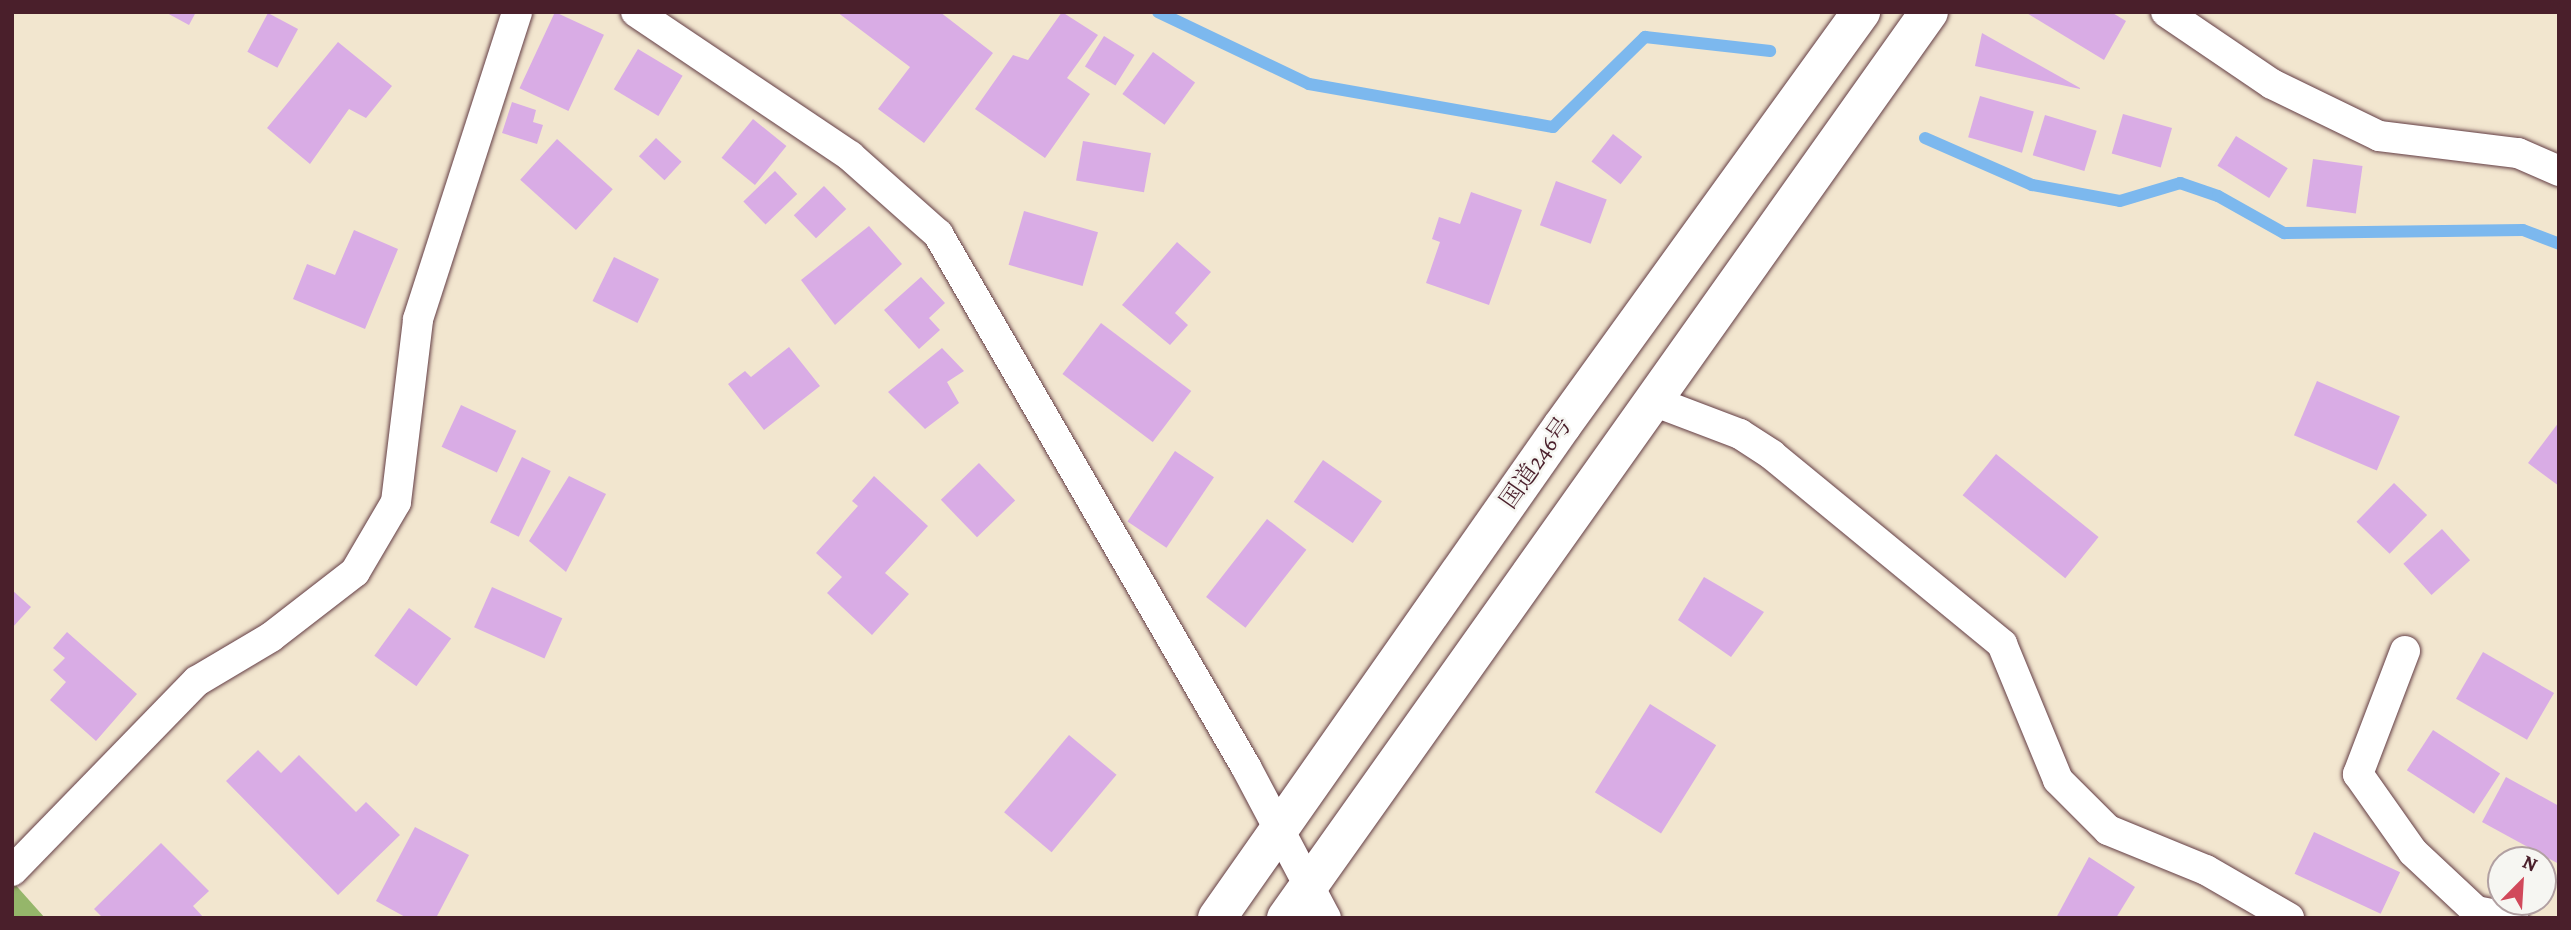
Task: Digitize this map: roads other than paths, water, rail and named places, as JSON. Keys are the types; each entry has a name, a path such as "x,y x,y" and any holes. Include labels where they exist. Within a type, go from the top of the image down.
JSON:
{"highway":[{"name":"国道246号","path":"1217,918 1861,12"},
{"path":"1286,918 1317,901 1653,401 1929,12"}],"street":[{"path":"12,870 197,681 271,637 355,572 362,561 396,502 418,319 517,12"},
{"path":"635,12 850,156 938,234 1279,828 1317,901"},
{"path":"2166,12 2272,84 2379,136 2518,153 2559,171"},
{"path":"1653,401 1740,434 1772,454 2002,644 2058,780 2108,830 2206,870 2289,918"},
{"path":"2405,651 2358,774 2413,852 2476,911 2514,918"}],"waterway":[{"path":"1158,12 1309,84 1553,127 1645,37 1770,51"},
{"path":"1925,138 2032,185 2120,201 2180,183 2218,196 2284,233 2523,230 2559,244"}]}
